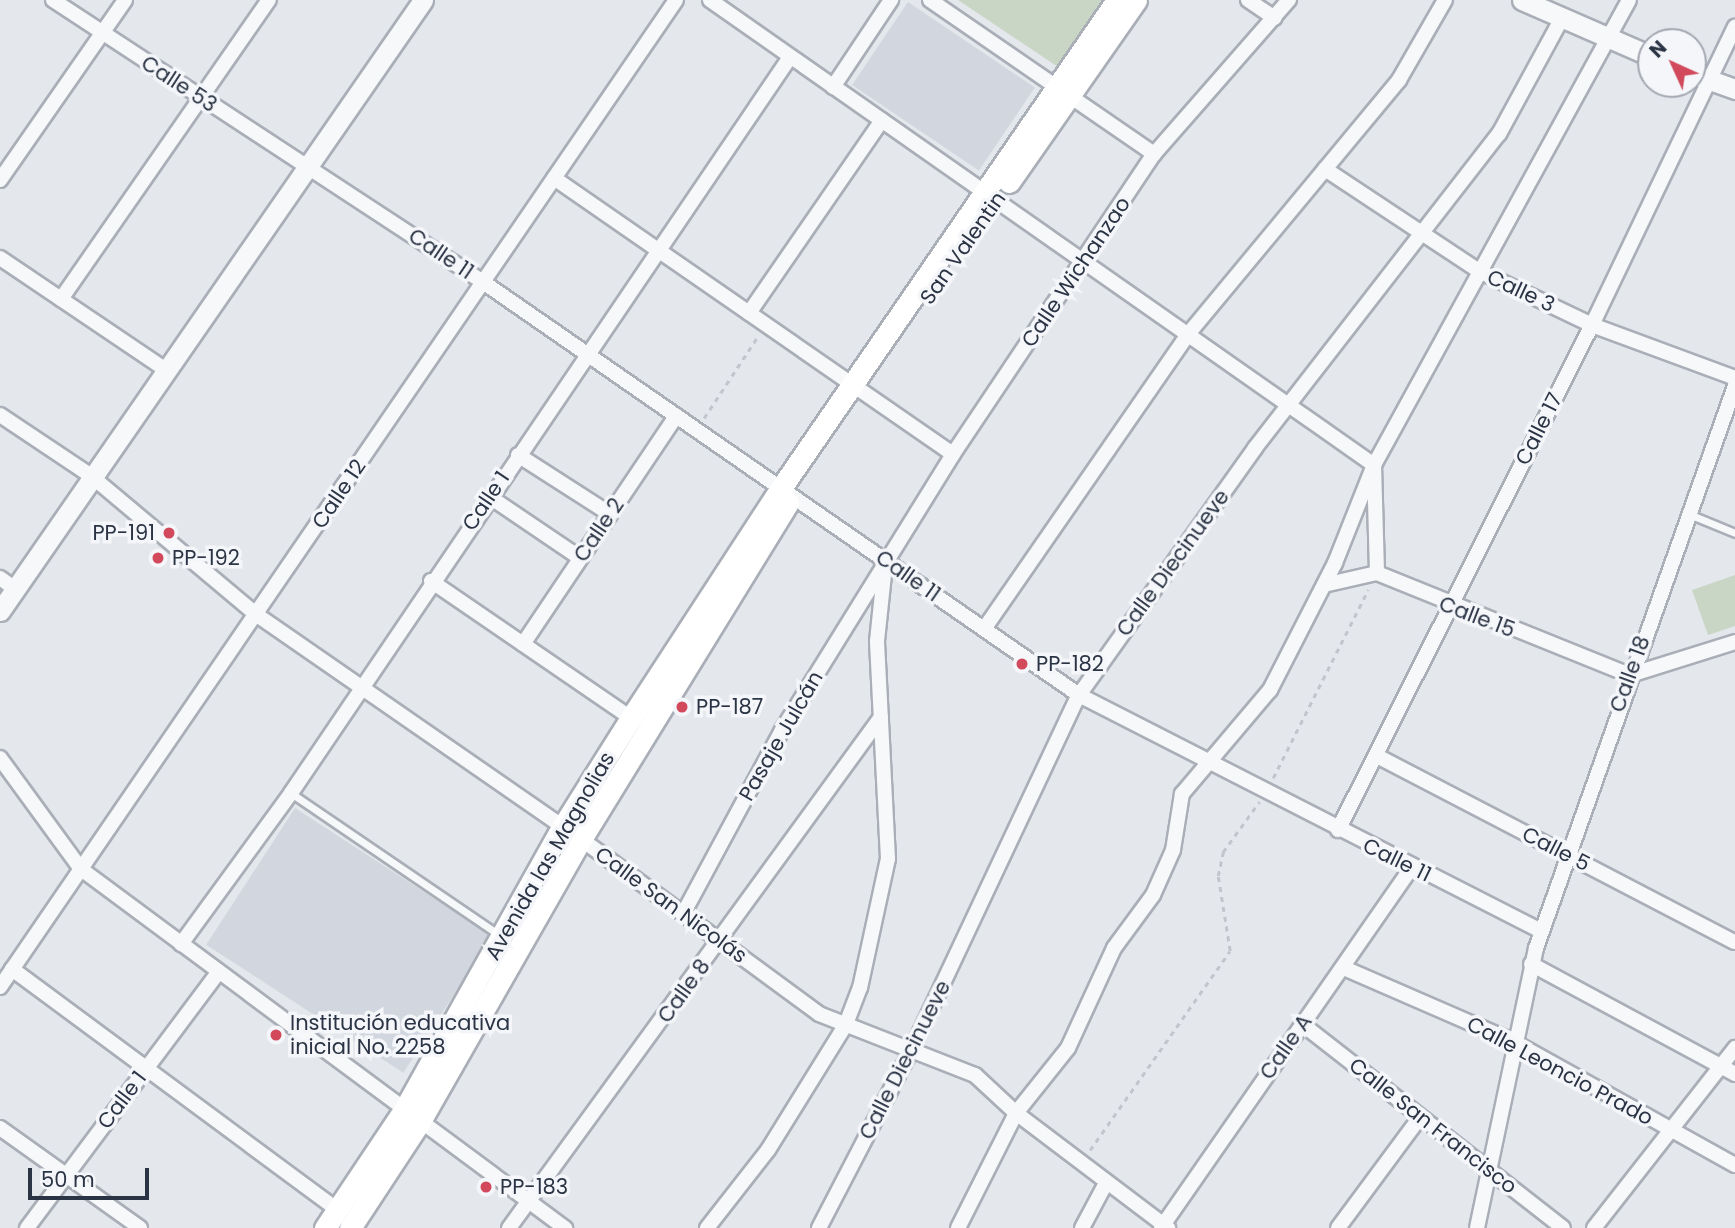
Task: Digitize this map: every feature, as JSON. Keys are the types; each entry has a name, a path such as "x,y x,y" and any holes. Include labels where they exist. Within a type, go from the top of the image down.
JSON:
{"main road":[{"name":"San Valentin","path":"1063,92 1117,0"},
{"name":"San Valentin","path":"787,492 1063,92 1136,0"},
{"name":"Avenida las Magnolias","path":"350,1228 412,1116 563,826 631,718 787,492"},
{"name":"Avenida las Magnolias","path":"325,1228 412,1116 581,839 787,492"}],"street":[{"name":"Calle 53","path":"53,0 200,99 307,166"},
{"path":"0,180 125,0"},
{"path":"61,299 269,0"},
{"path":"0,611 8,583 91,476 423,0"},
{"name":"Calle 12","path":"0,987 676,0"},
{"path":"710,0 1292,404 1374,465"},
{"path":"833,87 891,0"},
{"path":"930,0 1154,154"},
{"path":"1248,0 1275,18"},
{"name":"Calle Wichanzao","path":"885,561 953,454 1154,154 1289,0"},
{"path":"984,629 1189,333 1399,80 1445,0"},
{"path":"1522,0 1637,50"},
{"path":"958,1228 1016,1113 1068,1048 1114,948 1153,895 1173,850 1182,794 1203,763 1270,690 1324,585 1374,465 1629,0"},
{"name":"Calle Diecinueve","path":"819,1228 913,1047 1079,695 1292,404 1499,134 1562,18"},
{"name":"Calle 17","path":"1707,69 1735,26"},
{"name":"Calle 1","path":"181,944 291,793 431,581 790,57"},
{"path":"1707,80 1735,89"},
{"name":"Calle 17","path":"1338,830 1377,756 1448,606 1592,325 1692,98"},
{"path":"749,313 882,120"},
{"name":"Calle 11","path":"307,166 483,282 1079,695 1203,763 1541,931"},
{"name":"Calle 3","path":"1325,169 1479,271 1592,325 1735,378"},
{"path":"554,178 953,454"},
{"path":"0,258 166,370"},
{"name":"Calle 18","path":"1477,1228 1514,1042 1541,931 1565,854 1735,386"},
{"name":"Calle San Nicolás","path":"0,415 91,476 257,615 363,685 563,826 820,1014 913,1047 975,1075 1016,1113 1164,1227"},
{"name":"Calle 2","path":"523,644 676,416"},
{"path":"518,455 610,514"},
{"path":"1324,585 1377,573 1374,465"},
{"path":"489,497 580,558"},
{"path":"708,1228 768,1150 846,1024 877,923 888,859 877,641 885,561"},
{"name":"Pasaje Julcán","path":"683,914 782,730 885,561"},
{"name":"Calle 15","path":"1377,573 1448,606 1630,675"},
{"path":"431,581 631,718"},
{"path":"1630,675 1735,642"},
{"name":"Calle 8","path":"509,1228 881,717"},
{"name":"Calle 5","path":"1377,756 1735,942"},
{"path":"0,758 81,869 565,1228"},
{"name":"Calle A","path":"1164,1227 1412,867"},
{"path":"1531,964 1728,1070"},
{"name":"Calle Leoncio Prado","path":"1344,968 1514,1042 1735,1165"},
{"path":"12,969 338,1210"},
{"name":"Calle 1","path":"27,1228 218,973"},
{"name":"Calle San Francisco","path":"1302,1024 1563,1228"},
{"path":"1594,1228 1673,1130 1728,1070 1735,1048"},
{"path":"1338,1228 1420,1116"},
{"path":"0,1128 140,1228"},
{"path":"1082,1228 1106,1183"}],"lane":[{"path":"1689,514 1735,533"},
{"path":"291,793 503,938"}],"path":[{"path":"697,430 766,325"},
{"path":"1080,1164 1230,951 1231,939 1218,899 1223,852 1265,793 1377,573"}],"shaded area":[{"path":"908,2 1035,88 979,170 852,85"},
{"path":"295,808 492,936 403,1073 206,945"}],"green space":[{"path":"958,0 1104,0 1058,67"},
{"path":"1735,575 1735,626 1708,635 1692,590"}],"place":[{"name":"PP-191","path":"169,533"},
{"name":"PP-192","path":"158,558"},
{"name":"PP-182","path":"1022,664"},
{"name":"PP-187","path":"682,707"},
{"name":"Institución educativa inicial No. 2258","path":"276,1035"},
{"name":"PP-183","path":"486,1187"}]}
